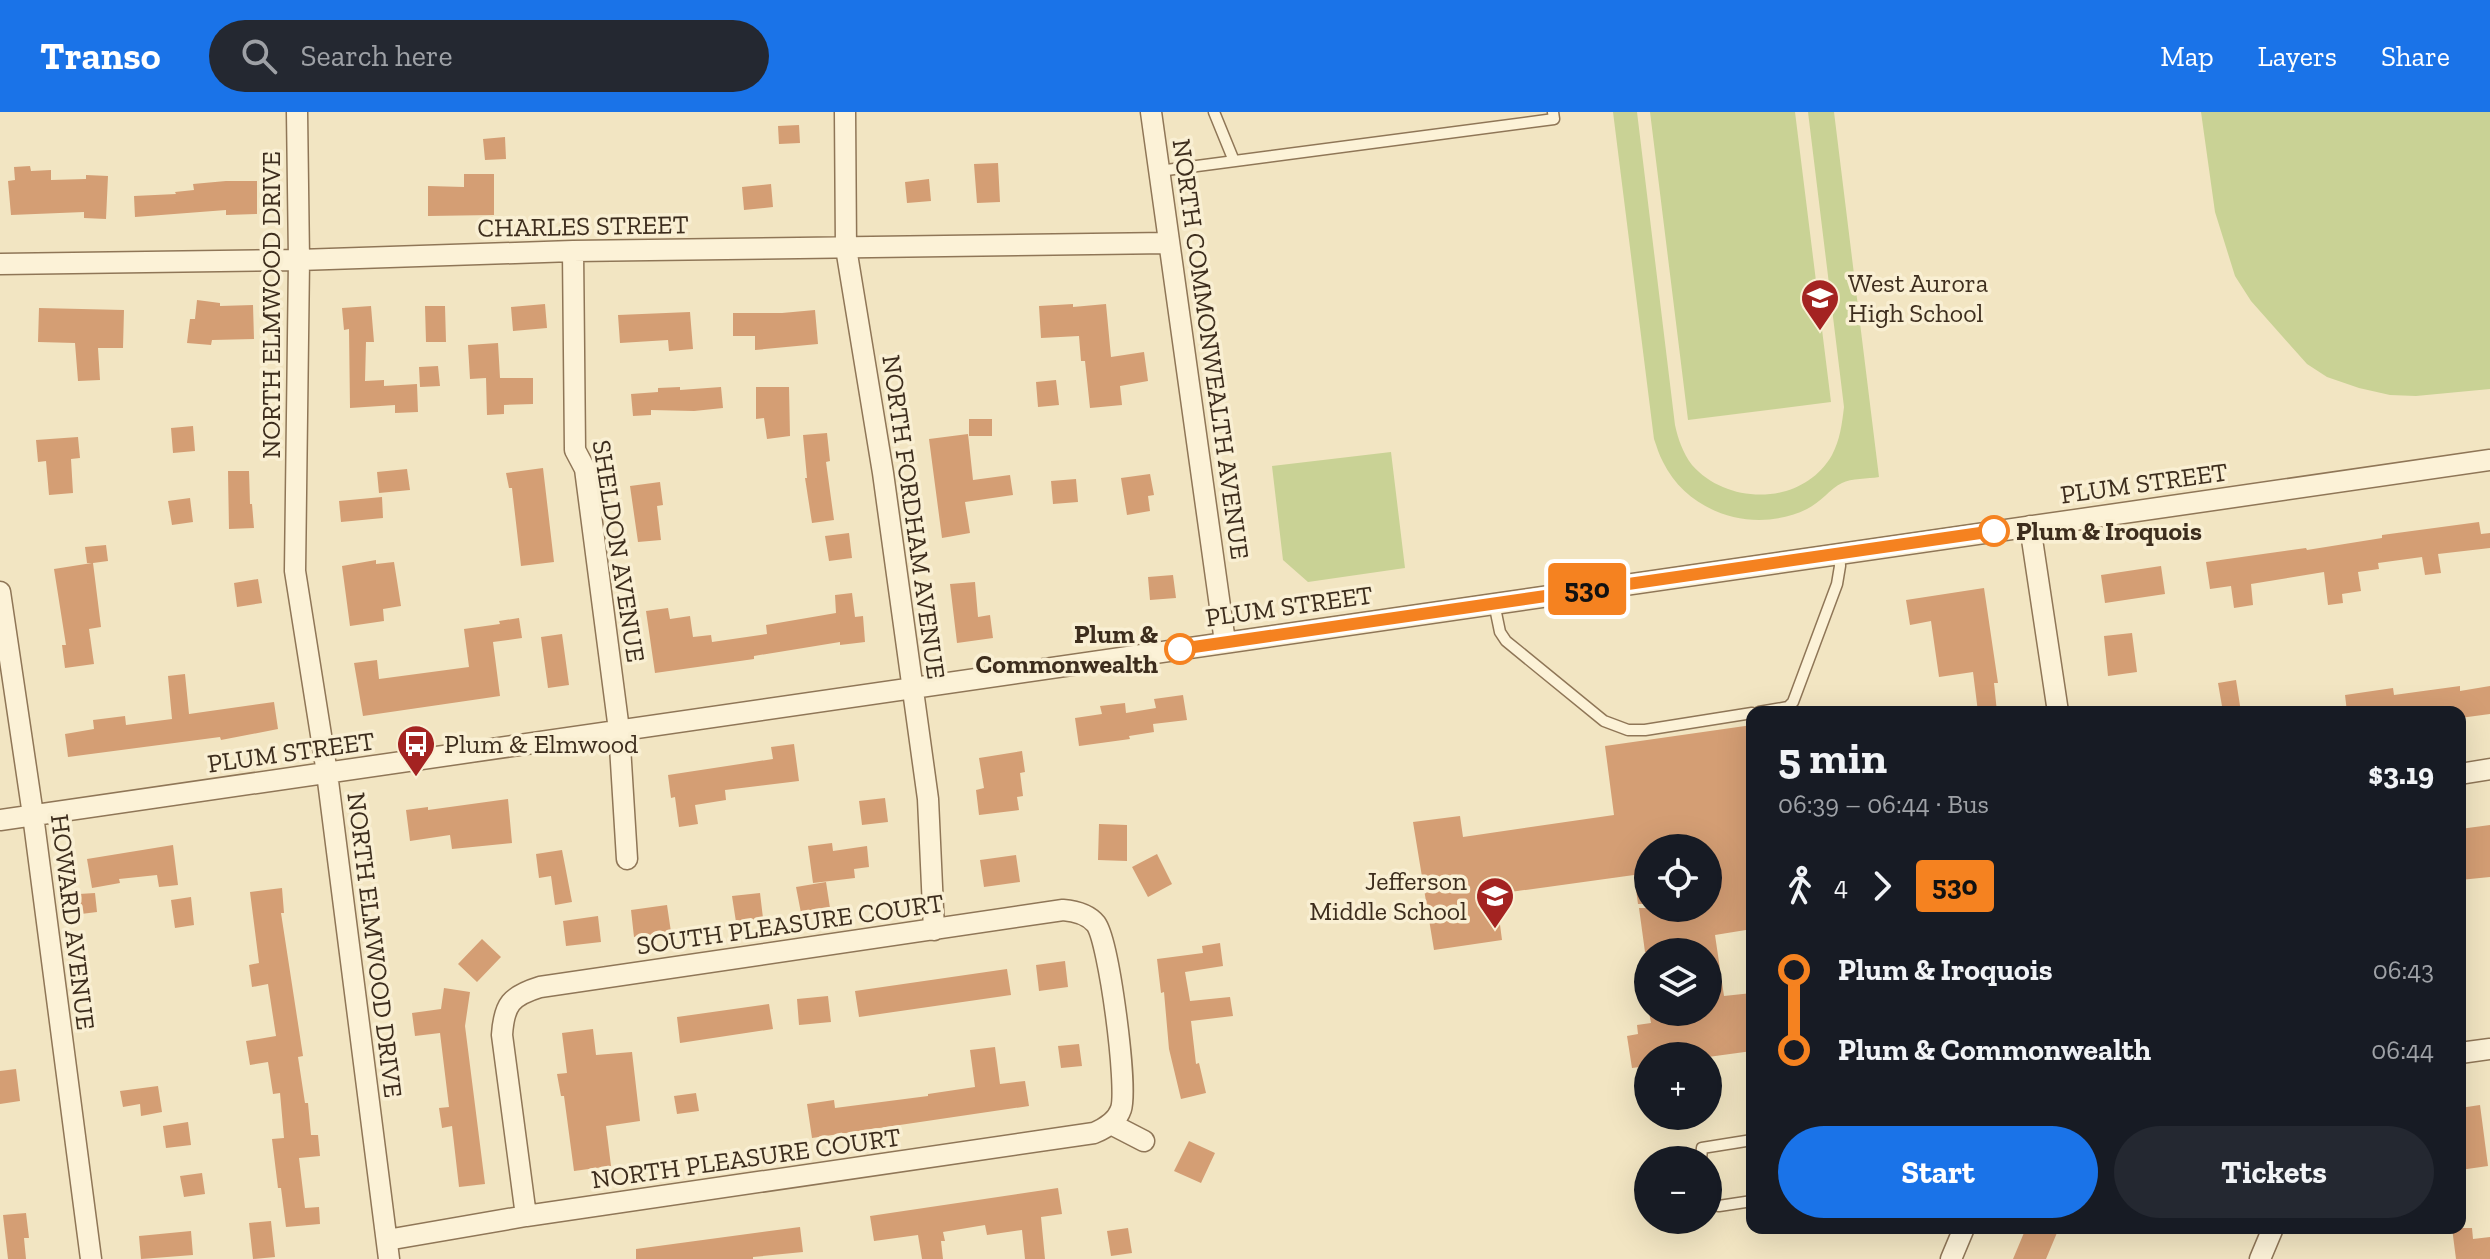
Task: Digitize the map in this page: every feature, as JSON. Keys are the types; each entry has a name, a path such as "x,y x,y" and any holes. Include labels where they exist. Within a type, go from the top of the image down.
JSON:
{"street":[{"name":"NORTH ELMWOOD DRIVE","path":"297,112 299,260 295,571 327,773 388,1249"},
{"name":"NORTH FORDHAM AVENUE","path":"845,112 846,248 883,473 928,799 934,930"},
{"name":"NORTH COMMONWEALTH AVENUE","path":"1151,112 1225,642"},
{"name":"CHARLES STREET","path":"0,264 299,260 573,251 1168,243"},
{"name":"SHELDON AVENUE","path":"573,251 575,450 585,469 619,730 627,859"},
{"name":"PLUM STREET","path":"0,820 2490,460"},
{"path":"2030,526 2057,706"},
{"name":"HOWARD AVENUE","path":"0,592 33,815 91,1259"},
{"path":"2466,773 2490,769"},
{"name":"SOUTH PLEASURE COURT","path":"526,1216 502,1035 503,1017 510,1003 523,992 540,987 1063,910 1073,911 1092,919 1102,938 1124,1082 1121,1110 1111,1124"},
{"path":"2466,1052 2490,1049"},
{"path":"1111,1124 1144,1141"},
{"name":"NORTH PLEASURE COURT","path":"388,1249 526,1216 1094,1133 1111,1124"},
{"path":"1951,1259 1961,1234"},
{"path":"2260,1259 2270,1234"}],"lane":[{"path":"1214,112 1234,161"},
{"path":"1159,171 1554,119 1553,112"},
{"path":"1791,706 1837,584 1839,553"},
{"path":"1494,603 1500,632 1506,641 1604,721 1628,730 1645,730 1746,714"},
{"path":"1714,1146 1746,1141"},
{"path":"1722,1206 1746,1202"}],"green space":[{"path":"1613,112 1637,112 1675,425 1681,446 1692,465 1707,478 1725,488 1765,494 1803,484 1819,472 1832,455 1841,426 1844,407 1808,112 1834,112 1879,477 1846,481 1807,509 1767,520 1726,515 1707,507 1689,495 1675,480 1654,439"},
{"path":"1650,112 1795,112 1831,402 1688,420"},
{"path":"2201,112 2490,112 2490,389 2416,396 2390,395 2327,377 2307,364 2251,301 2235,276 2215,212"},
{"path":"1391,452 1405,568 1308,582 1283,560 1272,466"}],"building":[{"path":"799,125 800,143 779,144 778,126"},
{"path":"505,137 506,159 485,160 483,139"},
{"path":"998,163 1000,202 977,203 974,164"},
{"path":"30,166 31,171 51,170 51,180 86,179 86,175 108,176 106,219 84,218 84,212 11,215 8,181 15,180 14,167"},
{"path":"464,174 494,174 494,215 428,216 428,186 464,187"},
{"path":"929,179 931,201 907,203 905,182"},
{"path":"257,181 257,214 226,215 226,210 135,217 134,196 176,194 194,190 193,184"},
{"path":"771,184 773,207 744,210 742,187"},
{"path":"197,300 220,303 220,306 253,305 254,339 212,340 211,345 187,343 190,319 195,319"},
{"path":"545,304 547,328 513,331 511,307"},
{"path":"1073,304 1073,307 1106,304 1111,357 1144,352 1148,381 1120,386 1122,405 1090,408 1079,336 1041,338 1039,306"},
{"path":"371,306 374,342 366,342 365,381 384,380 384,386 417,384 418,412 395,413 395,405 350,408 349,329 344,330 342,308"},
{"path":"425,306 445,306 446,342 426,342"},
{"path":"39,308 124,310 123,348 98,348 100,380 78,381 75,343 38,342"},
{"path":"815,310 818,344 755,350 755,336 733,336 733,313"},
{"path":"690,312 693,349 669,351 668,340 620,343 618,315"},
{"path":"498,343 500,378 533,378 533,404 504,405 504,414 487,415 486,378 470,379 468,345"},
{"path":"438,366 440,386 420,387 419,367"},
{"path":"1056,380 1059,405 1038,407 1036,382"},
{"path":"680,387 680,390 721,387 723,408 651,410 651,415 633,416 631,394"},
{"path":"756,387 789,387 790,436 767,439 764,418 756,419"},
{"path":"969,419 992,419 992,436 969,436"},
{"path":"193,426 195,451 173,453 171,428"},
{"path":"827,433 830,461 826,462 834,520 812,523 803,435"},
{"path":"968,434 973,480 1010,475 1013,495 965,502 970,533 942,538 929,439"},
{"path":"78,437 80,458 71,459 73,493 49,495 46,461 38,462 36,440"},
{"path":"543,468 554,562 521,566 512,488 509,488 506,473"},
{"path":"407,469 410,490 379,493 377,472"},
{"path":"228,471 249,471 254,528 229,529"},
{"path":"1150,474 1154,495 1148,496 1150,511 1127,515 1121,478"},
{"path":"1076,479 1078,502 1053,504 1051,481"},
{"path":"660,482 663,505 657,506 661,540 638,542 630,486"},
{"path":"382,497 383,518 341,522 339,501"},
{"path":"190,498 193,522 172,525 168,501"},
{"path":"2479,522 2481,534 2490,533 2490,548 2438,554 2441,573 2425,575 2422,557 2378,563 2379,569 2358,572 2361,591 2342,594 2343,603 2328,605 2324,572 2251,584 2253,605 2234,608 2231,586 2210,589 2206,562 2307,550 2382,538 2382,535"},
{"path":"849,533 852,558 829,561 825,536"},
{"path":"106,545 108,561 93,563 101,627 89,629 94,664 65,668 62,645 66,645 54,569 92,563 87,563 85,547"},
{"path":"376,560 376,564 394,562 401,606 383,609 384,621 350,626 342,566"},
{"path":"2161,566 2165,594 2105,603 2101,575"},
{"path":"1173,575 1176,598 1150,600 1148,577"},
{"path":"258,579 262,603 237,607 234,583"},
{"path":"975,582 978,617 990,615 993,638 957,643 950,584"},
{"path":"1984,588 1998,683 1994,683 1996,706 1977,706 1973,672 1939,677 1931,621 1910,625 1906,600"},
{"path":"852,593 855,617 863,616 865,642 840,645 840,642 754,656 754,659 655,673 646,611 668,608 670,619 690,616 693,637 711,635 712,642 767,634 766,625 836,613 835,595"},
{"path":"519,618 522,638 493,642 500,696 363,716 354,663 377,660 379,679 469,667 464,629"},
{"path":"2132,633 2137,672 2108,676 2104,636"},
{"path":"562,634 569,685 548,688 541,637"},
{"path":"185,674 189,714 274,702 278,729 221,740 220,737 68,757 65,734 94,729 93,720 125,716 126,725 172,719 168,676"},
{"path":"2236,680 2240,706 2222,706 2218,683"},
{"path":"2460,686 2460,691 2490,686 2490,714 2466,717 2466,706 2346,706 2345,695 2393,688 2394,695"},
{"path":"1183,695 1187,720 1153,724 1154,732 1129,736 1130,739 1079,746 1075,718 1102,714 1100,706 1125,703 1126,713 1156,708 1154,699"},
{"path":"1746,726 1746,930 1715,935 1715,938 1643,938 1641,922 1722,922 1722,834 1634,834 1634,875 1496,894 1502,940 1434,950 1413,822 1460,816 1463,837 1614,815 1605,746"},
{"path":"794,744 799,781 725,790 726,800 695,805 698,824 679,827 668,775 773,759 771,747"},
{"path":"1022,751 1025,772 1020,773 1023,796 1017,797 1019,810 979,815 976,790 984,788 979,758"},
{"path":"885,798 888,822 862,825 859,801"},
{"path":"508,799 512,843 452,849 450,835 410,841 406,810"},
{"path":"1099,824 1127,825 1127,861 1098,860"},
{"path":"2490,825 2490,877 2466,879 2466,828"},
{"path":"832,843 833,851 867,846 869,867 854,869 855,878 813,883 808,846"},
{"path":"173,845 178,885 159,887 157,875 119,879 120,883 92,888 87,859"},
{"path":"562,850 572,902 555,905 551,876 539,878 536,854"},
{"path":"1157,854 1172,884 1148,897 1132,867"},
{"path":"1016,855 1020,882 984,887 980,860"},
{"path":"826,882 830,908 801,913 796,887"},
{"path":"282,888 284,913 281,913 303,1056 298,1057 311,1135 318,1135 320,1156 299,1158 305,1208 319,1207 320,1224 286,1227 272,1139 284,1138 280,1093 273,1094 268,1062 250,1065 246,1041 276,1036 268,984 252,987 249,965 259,963 250,892"},
{"path":"95,893 97,912 81,914 79,894"},
{"path":"760,893 763,918 736,922 732,896"},
{"path":"191,897 194,925 175,928 171,900"},
{"path":"667,905 671,932 634,937 631,910"},
{"path":"598,916 601,942 566,946 563,921"},
{"path":"482,939 501,957 477,982 458,964"},
{"path":"1220,943 1223,966 1185,972 1190,1001 1230,997 1233,1016 1191,1021 1196,1064 1199,1063 1206,1093 1181,1099 1169,1049 1164,992 1161,993 1157,959 1203,953 1202,946"},
{"path":"1065,961 1068,987 1039,991 1036,965"},
{"path":"1007,969 1011,995 859,1017 855,991"},
{"path":"1722,982 1724,996 1746,994 1746,1052 1722,1055 1722,1042 1634,1042 1632,1068 1627,1036 1638,1034 1637,1026 1722,1026"},
{"path":"444,988 470,992 465,1026 485,1184 459,1187 452,1126 442,1128 439,1108 449,1107 440,1033 415,1036 412,1013 441,1009"},
{"path":"828,996 831,1022 799,1025 797,999"},
{"path":"769,1004 773,1029 680,1043 677,1017"},
{"path":"593,1029 596,1055 632,1052 640,1121 606,1126 611,1166 574,1171 564,1096 561,1096 557,1074 567,1073 562,1033"},
{"path":"1079,1044 1082,1066 1061,1068 1058,1046"},
{"path":"995,1047 1000,1084 1025,1081 1029,1106 812,1138 807,1104 834,1100 835,1108 975,1087 970,1050"},
{"path":"16,1069 20,1101 0,1104 0,1071"},
{"path":"158,1086 162,1112 141,1116 140,1104 123,1107 120,1091"},
{"path":"696,1093 699,1111 677,1114 674,1096"},
{"path":"2480,1105 2488,1166 2466,1169 2466,1107"},
{"path":"188,1122 191,1145 166,1148 163,1126"},
{"path":"1189,1141 1215,1153 1201,1183 1174,1171"},
{"path":"202,1173 205,1194 184,1197 180,1176"},
{"path":"1058,1188 1062,1214 1041,1217 1045,1259 1025,1259 1022,1230 987,1235 985,1225 943,1232 943,1259 922,1259 918,1235 874,1241 870,1216"},
{"path":"26,1213 29,1238 24,1238 26,1259 8,1259 3,1215"},
{"path":"271,1221 275,1257 253,1259 249,1223"},
{"path":"800,1227 803,1252 753,1259 636,1259 636,1249"},
{"path":"1128,1228 1132,1253 1111,1256 1107,1231"},
{"path":"2466,1228 2472,1228 2473,1239 2490,1237 2490,1259 2456,1259 2453,1234 2466,1234"},
{"path":"191,1231 193,1255 141,1259 139,1236"},
{"path":"2023,1234 2056,1234 2046,1259 2013,1259"}],"bus line":[{"name":"530","path":"1180,649 1994,531"}],"place":[{"name":"West Aurora High School","path":"1820,332"},
{"name":"Plum & Iroquois","path":"1994,531"},
{"name":"Plum & Commonwealth","path":"1180,649"},
{"name":"Plum & Elmwood","path":"416,778"},
{"name":"Jefferson Middle School","path":"1495,930"}]}
